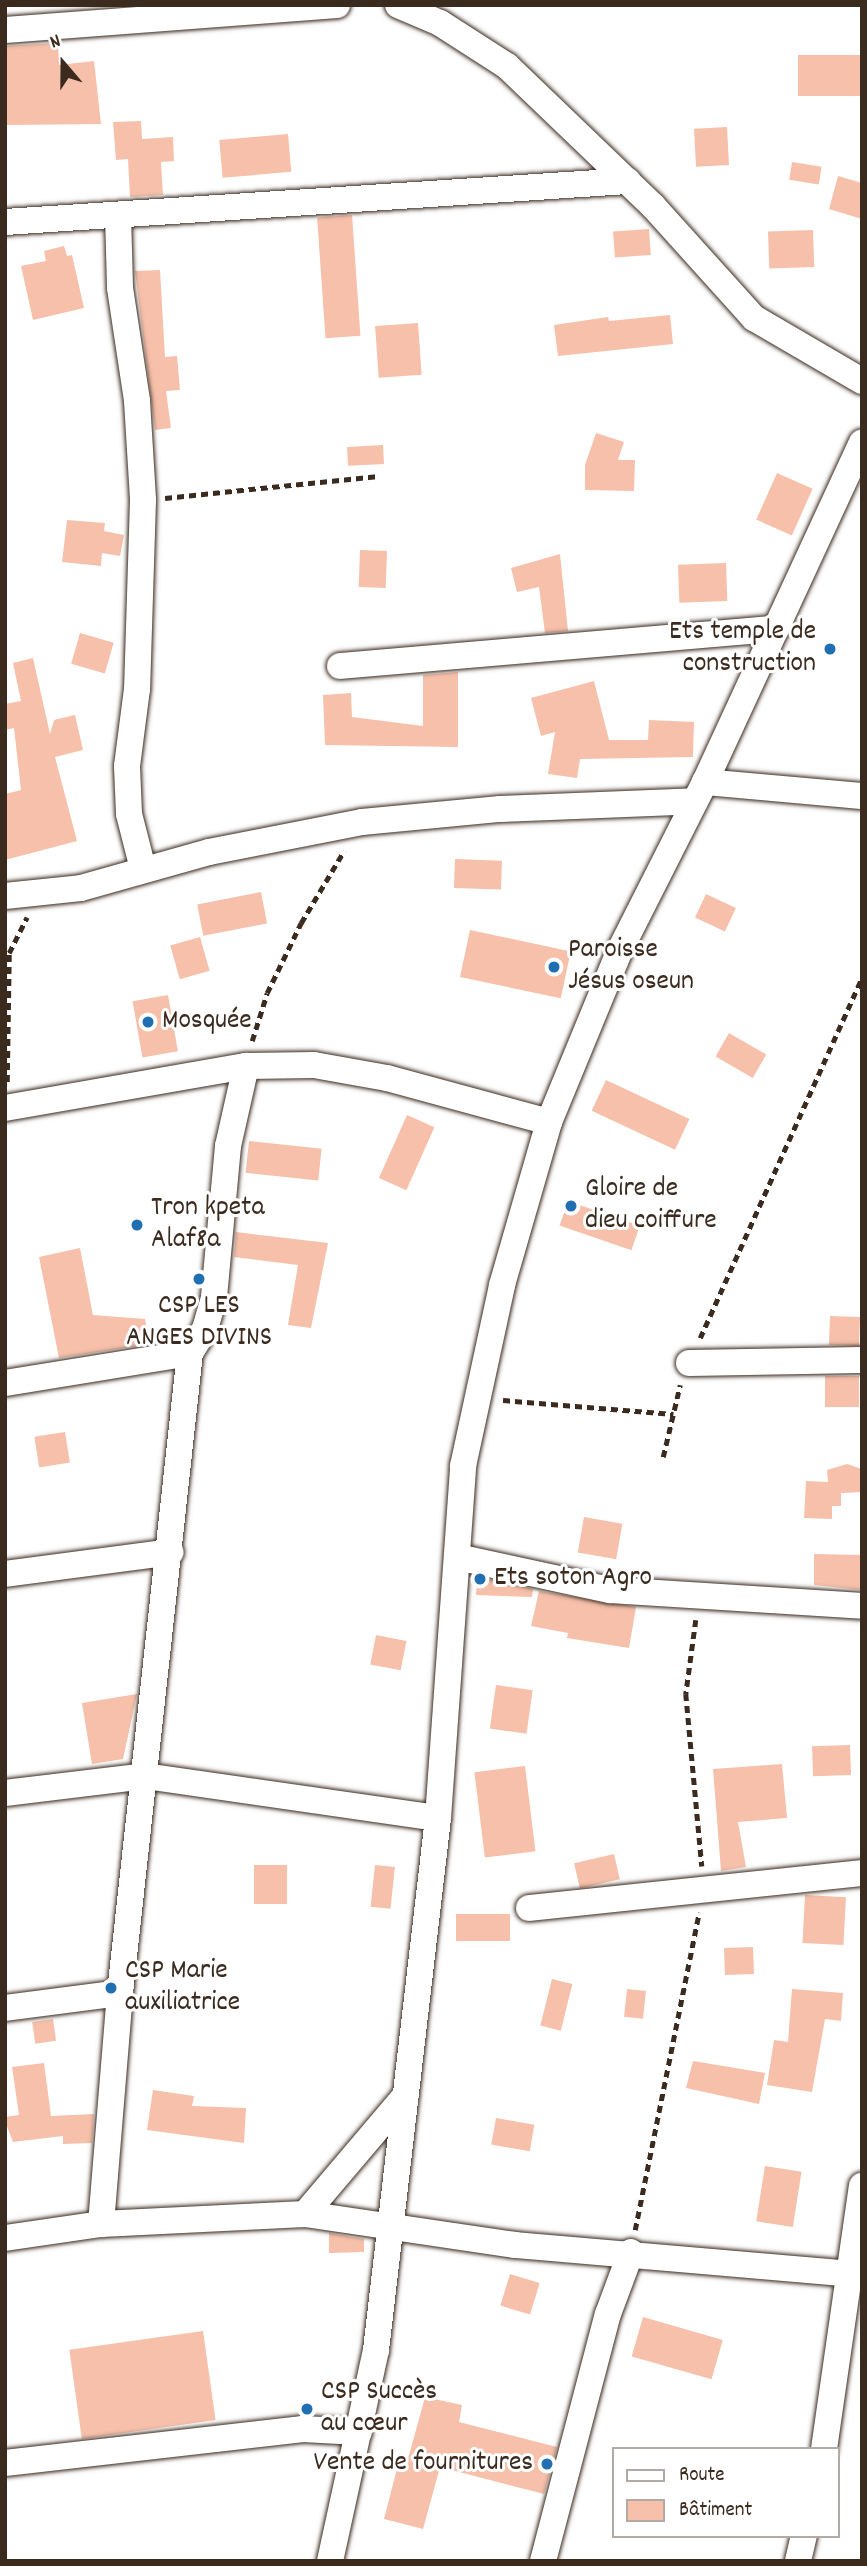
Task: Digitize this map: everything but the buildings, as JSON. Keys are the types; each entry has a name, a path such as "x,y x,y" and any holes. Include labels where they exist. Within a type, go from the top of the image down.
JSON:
{"street":[{"path":"5,30 337,5"},
{"path":"398,5 440,23 507,66 628,181 754,318 862,381"},
{"path":"5,222 628,181"},
{"path":"118,215 120,288 137,401 143,500 137,690 127,766 129,814 144,869"},
{"path":"330,2561 376,2350 388,2228 438,1818 463,1466 474,1397 549,1122 620,950 700,791 862,442"},
{"path":"340,666 776,629"},
{"path":"5,896 38,895 362,822 700,791 862,796"},
{"path":"7,1108 247,1066 314,1065 387,1078 549,1122"},
{"path":"101,2224 120,1993 190,1353 205,1329 214,1297 228,1146 247,1066"},
{"path":"5,1383 190,1353"},
{"path":"689,1363 862,1360"},
{"path":"5,1574 170,1552"},
{"path":"457,1557 610,1590 862,1606"},
{"path":"5,1794 145,1776 438,1818"},
{"path":"528,1908 862,1873"},
{"path":"5,2008 120,1993"},
{"path":"305,2214 405,2096"},
{"path":"824,2447 856,2274 862,2186"},
{"path":"5,2238 101,2224 305,2214 515,2245 631,2252 856,2274"},
{"path":"543,2561 608,2314 631,2252"},
{"path":"5,2463 303,2429 359,2432"},
{"path":"798,2561 804,2538"}],"path":[{"path":"143,500 379,476"},
{"path":"247,1066 267,993 301,923 362,822"},
{"path":"7,1108 9,953 38,895"},
{"path":"663,1457 689,1363 862,978"},
{"path":"474,1397 673,1414"},
{"path":"631,2252 704,1889 686,1694 699,1595"}],"place":[{"name":"Ets temple de construction","path":"830,649"},
{"name":"Paroisse Jésus oseun","path":"554,967"},
{"name":"Mosquée","path":"148,1022"},
{"name":"Gloire de dieu coiffure","path":"571,1206"},
{"name":"Tron kpeta Alaf8a","path":"137,1225"},
{"name":"CSP LES ANGES DIVINS","path":"199,1279"},
{"name":"Ets soton Agro","path":"480,1579"},
{"name":"CSP Marie auxiliatrice","path":"111,1988"},
{"name":"CSP Succès au cœur","path":"307,2409"},
{"name":"Vente de fournitures","path":"547,2464"}]}
